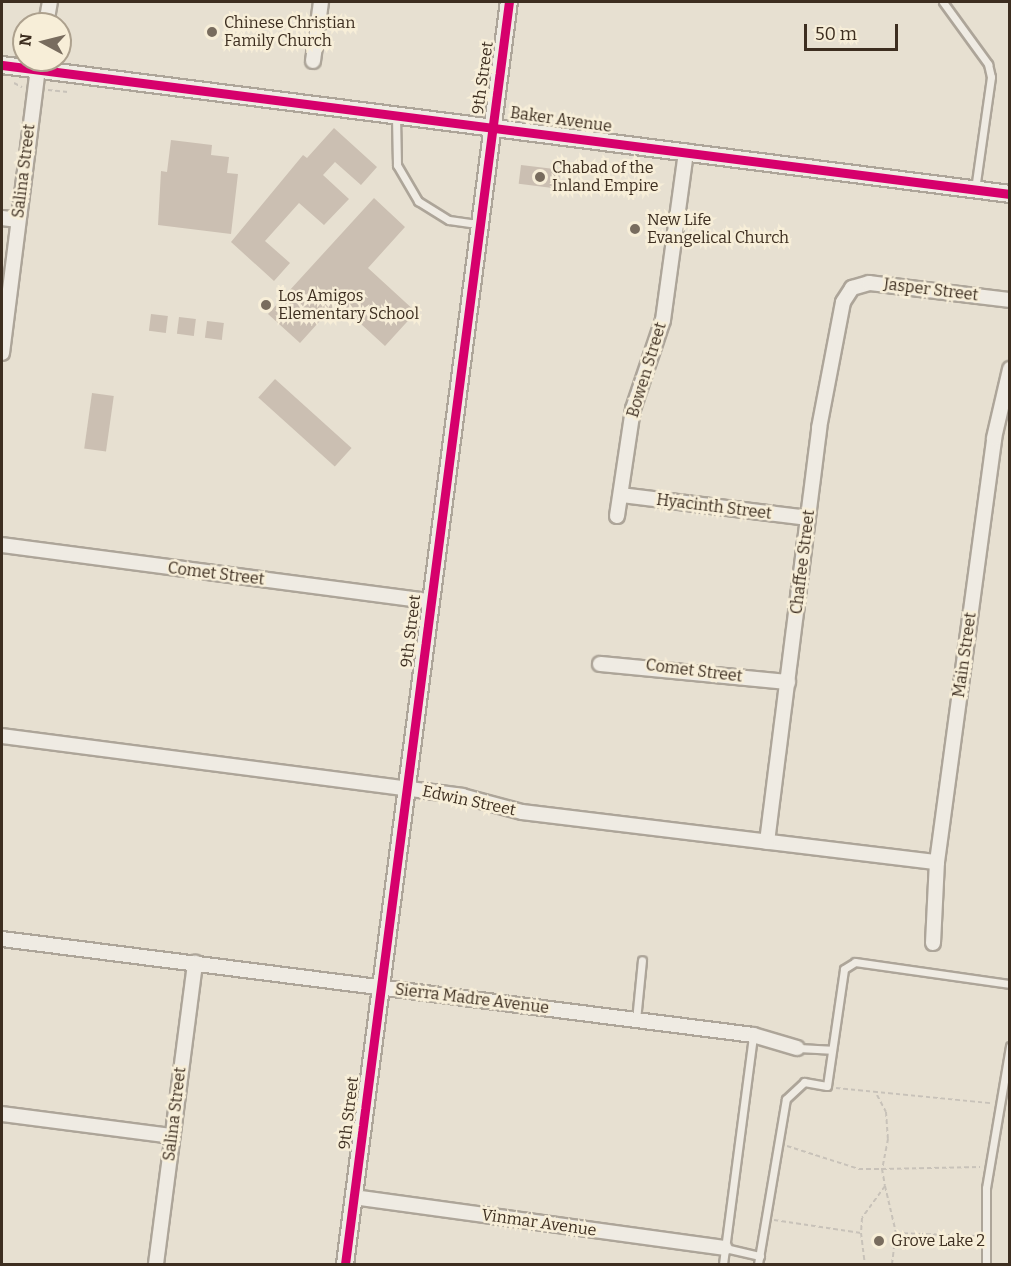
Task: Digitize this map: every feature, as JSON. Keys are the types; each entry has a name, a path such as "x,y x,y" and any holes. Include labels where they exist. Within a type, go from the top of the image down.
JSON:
{"street":[{"path":"313,61 321,2"},
{"name":"9th Street","path":"345,1264 509,2"},
{"name":"Baker Avenue","path":"72,70 1010,195"},
{"name":"Salina Street","path":"2,353 36,72"},
{"name":"Bowen Street","path":"616,516 633,409 663,320 686,152"},
{"path":"2,218 18,220"},
{"name":"Jasper Street","path":"852,288 869,283 1010,300"},
{"name":"Chaffee Street","path":"767,842 808,518 843,302 852,288"},
{"name":"Main Street","path":"933,943 937,862 994,438 1010,369"},
{"name":"Hyacinth Street","path":"621,495 808,518"},
{"name":"Comet Street","path":"2,544 430,601"},
{"name":"Comet Street","path":"600,664 788,682"},
{"name":"Edwin Street","path":"2,736 406,788 522,812 937,862"},
{"name":"Sierra Madre Avenue","path":"2,939 753,1035 797,1048"},
{"name":"Salina Street","path":"156,1264 195,963"},
{"path":"2,1114 172,1136"},
{"name":"Vinmar Avenue","path":"353,1197 725,1248"}],"lane":[{"path":"943,2 988,64 991,77 975,190"},
{"path":"396,114 397,165 418,201 449,220 479,224"},
{"path":"636,1020 642,960"},
{"path":"758,1264 769,1178 781,1144 792,1087 804,1082 827,1086 844,969 855,962 1010,984"},
{"path":"723,1264 753,1035"},
{"path":"986,1264 983,1236 989,1167 1010,1046"},
{"path":"797,1048 832,1050"},
{"path":"725,1248 760,1256"}],"path":[{"path":"827,1086 877,1095 969,1097 998,1105"},
{"path":"877,1095 886,1112 888,1140 882,1169 896,1233 892,1264"},
{"path":"781,1144 859,1169 989,1167"},
{"path":"865,1264 861,1233 862,1218 885,1186"},
{"path":"765,1220 861,1233"},
{"path":"896,1233 983,1236"}],"building":[{"path":"334,128 377,167 361,185 335,162 323,175 349,199 324,225 299,203 265,241 290,263 274,281 231,242 303,155 307,158"},
{"path":"171,140 212,145 211,155 229,157 227,173 238,174 231,234 158,225 161,171 167,172"},
{"name":"Chabad of the Inland Empire","path":"521,165 561,170 558,189 519,184"},
{"path":"374,198 405,227 368,268 416,312 385,346 337,302 300,343 268,314"},
{"path":"151,314 168,316 166,333 149,331"},
{"path":"179,317 196,319 194,336 177,334"},
{"path":"207,321 224,323 222,340 205,338"},
{"path":"275,379 352,448 335,466 258,398"},
{"path":"92,393 114,396 106,452 84,448"}],"cycle path":[{"path":"345,1264 509,2"},
{"path":"2,65 1010,194"}],"place":[{"name":"Chinese Christian Family Church","path":"212,32"},
{"name":"Chabad of the Inland Empire","path":"540,177"},
{"name":"New Life Evangelical Church","path":"635,229"},
{"name":"Los Amigos Elementary School","path":"266,305"},
{"name":"Grove Lake 2","path":"879,1241"}]}
